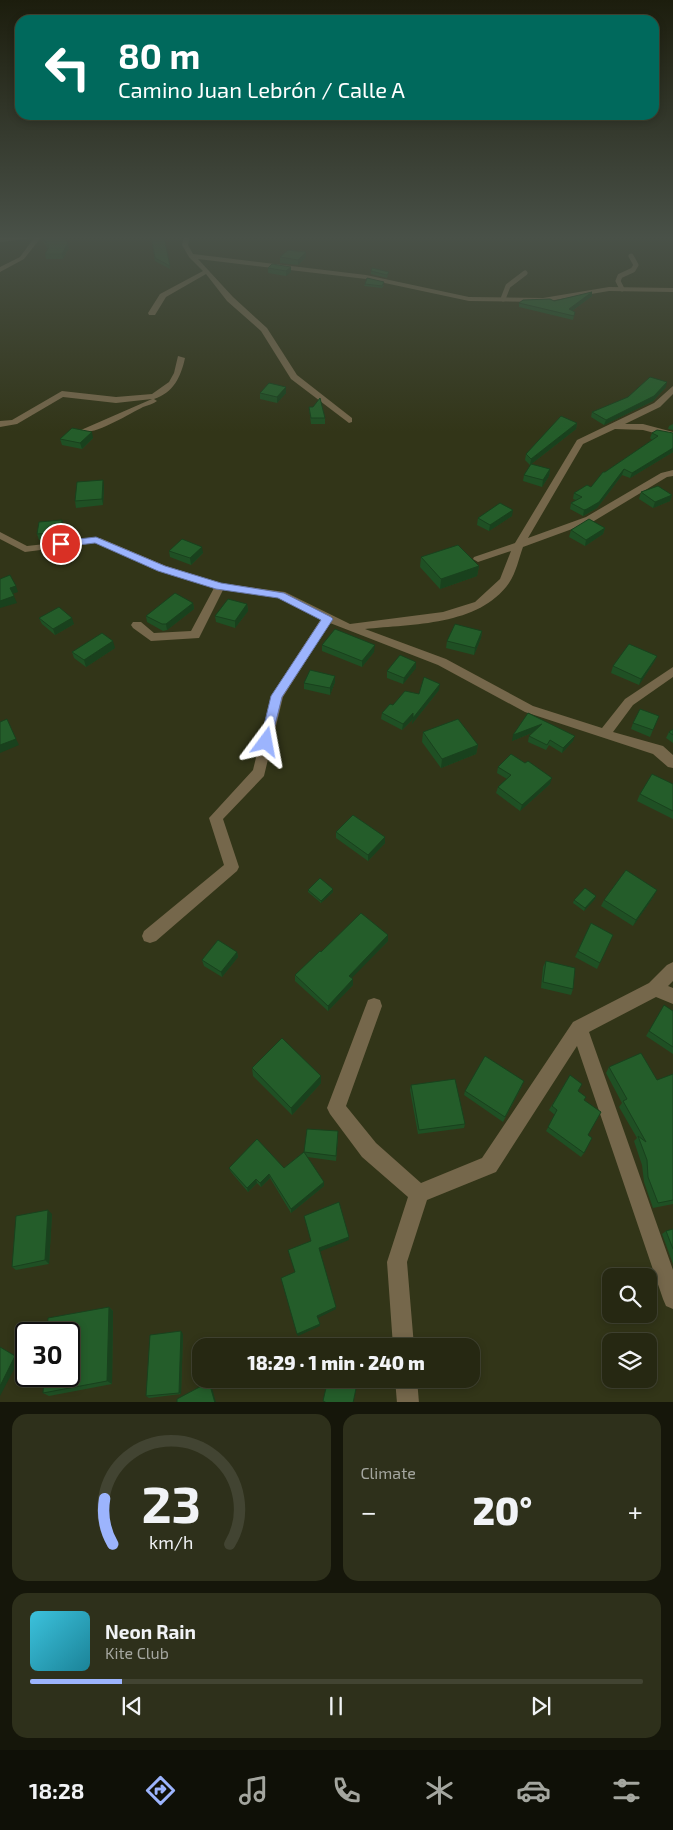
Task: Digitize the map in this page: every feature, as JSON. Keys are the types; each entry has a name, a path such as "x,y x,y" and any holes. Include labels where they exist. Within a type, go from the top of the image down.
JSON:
{"street":[{"path":"156,310 160,301"},
{"path":"232,301 264,330 294,377 349,420"},
{"path":"0,424 14,422 62,394 116,400 154,396 165,390 172,382 178,373 181,358"},
{"path":"347,627 444,616 479,605 505,581 519,545 580,442 657,405 673,389"},
{"path":"85,430 118,418 142,405 152,402 154,396"},
{"path":"613,426 643,427 673,435"},
{"path":"478,559 590,519 664,475 673,473"},
{"path":"0,535 25,549 96,540 162,568 220,586 281,595 327,619 442,662 529,708 574,725 658,750 673,763"},
{"path":"137,625 151,637 195,635 220,586"},
{"path":"150,936 232,867 216,818 259,772 276,696 327,619"},
{"path":"605,733 629,702 673,671"},
{"path":"402,1338 397,1262 419,1194 489,1165 579,1028 655,989 673,970"},
{"path":"655,989 673,996"},
{"path":"374,1006 336,1108 369,1150 419,1194"},
{"path":"579,1028 673,1299"},
{"path":"407,1388 408,1402"}],"building":[{"path":"521,301 579,301 569,309 575,312 574,316 519,303"},
{"path":"650,377 667,382 654,396 606,420 592,412 628,397"},
{"path":"269,383 286,387 277,397 260,393"},
{"path":"320,398 325,418 311,418 309,407 313,407"},
{"path":"561,416 577,423 531,459 526,454"},
{"path":"72,428 92,432 80,443 60,439"},
{"path":"657,430 673,433 673,448 632,473 624,469 599,502 587,509 584,510 571,503 582,497 574,493 587,485 591,487 603,472 658,436 652,433"},
{"path":"531,464 550,469 543,480 524,475"},
{"path":"103,480 102,499 75,501 77,482"},
{"path":"658,486 672,495 655,502 641,492"},
{"path":"500,503 513,510 490,525 478,518"},
{"path":"589,519 605,528 586,540 571,530"},
{"path":"62,520 61,532 37,534 39,522"},
{"path":"182,539 202,547 190,558 169,551"},
{"path":"458,545 479,566 441,579 421,557"},
{"path":"10,575 16,586 10,588 14,596 0,601 0,579"},
{"path":"175,593 193,603 166,624 146,616"},
{"path":"228,599 247,604 235,621 215,616"},
{"path":"59,607 72,618 53,629 39,618"},
{"path":"455,624 482,631 475,648 447,641"},
{"path":"335,629 375,645 362,661 322,645"},
{"path":"102,633 113,641 84,660 72,652"},
{"path":"629,644 657,656 641,679 613,666"},
{"path":"400,655 416,662 404,678 387,671"},
{"path":"310,670 335,676 330,688 304,683"},
{"path":"424,677 440,684 413,718 413,713 403,724 382,713 390,704 393,705 405,691 419,694"},
{"path":"640,709 659,716 653,730 633,723"},
{"path":"528,713 575,736 563,748 550,740 547,745 529,736 542,724 513,735"},
{"path":"7,719 16,739 0,745 0,722"},
{"path":"458,719 478,745 442,759 423,732"},
{"path":"511,754 525,763 528,761 552,778 522,805 498,787 511,775 498,767"},
{"path":"652,774 673,784 673,811 640,794"},
{"path":"353,815 385,837 368,855 336,832"},
{"path":"626,870 657,890 636,920 604,900"},
{"path":"320,878 333,889 321,901 308,890"},
{"path":"585,888 596,896 585,908 574,900"},
{"path":"361,913 388,935 349,976 353,979 328,1006 295,975"},
{"path":"591,923 613,935 600,963 578,951"},
{"path":"218,940 237,952 221,972 202,960"},
{"path":"546,961 575,968 573,989 543,982"},
{"path":"664,1005 673,1011 673,1047 649,1031"},
{"path":"282,1038 321,1076 291,1108 252,1068"},
{"path":"641,1053 657,1080 673,1074 673,1200 658,1203 648,1177 647,1160 638,1136 646,1142 623,1101 627,1099 609,1067"},
{"path":"485,1056 524,1081 505,1117 465,1091"},
{"path":"570,1075 582,1084 578,1091 586,1097 584,1100 601,1112 588,1135 592,1138 584,1153 548,1127 557,1110 552,1106"},
{"path":"455,1079 465,1124 419,1130 411,1085"},
{"path":"307,1129 338,1131 336,1156 304,1152"},
{"path":"257,1139 284,1168 304,1152 324,1182 291,1209 269,1174 260,1183 256,1179 247,1188 229,1168"},
{"path":"339,1202 349,1237 319,1248 336,1307 317,1316 320,1324 297,1334 281,1278 295,1272 288,1250 311,1241 304,1216"},
{"path":"48,1210 45,1260 12,1267 16,1216"},
{"path":"673,1229 673,1249 666,1231"},
{"path":"109,1307 107,1381 80,1386 80,1322 48,1322 48,1318"},
{"path":"181,1331 179,1393 146,1396 150,1335"},
{"path":"0,1347 15,1356 0,1386"},
{"path":"43,1387 75,1387 43,1393"},
{"path":"198,1388 211,1388 215,1402 177,1402 177,1399"},
{"path":"326,1388 356,1388 353,1402 323,1401"}],"route":[{"path":"61,544 96,540 162,568 220,586 281,595 327,619 276,696 266,742"}]}
